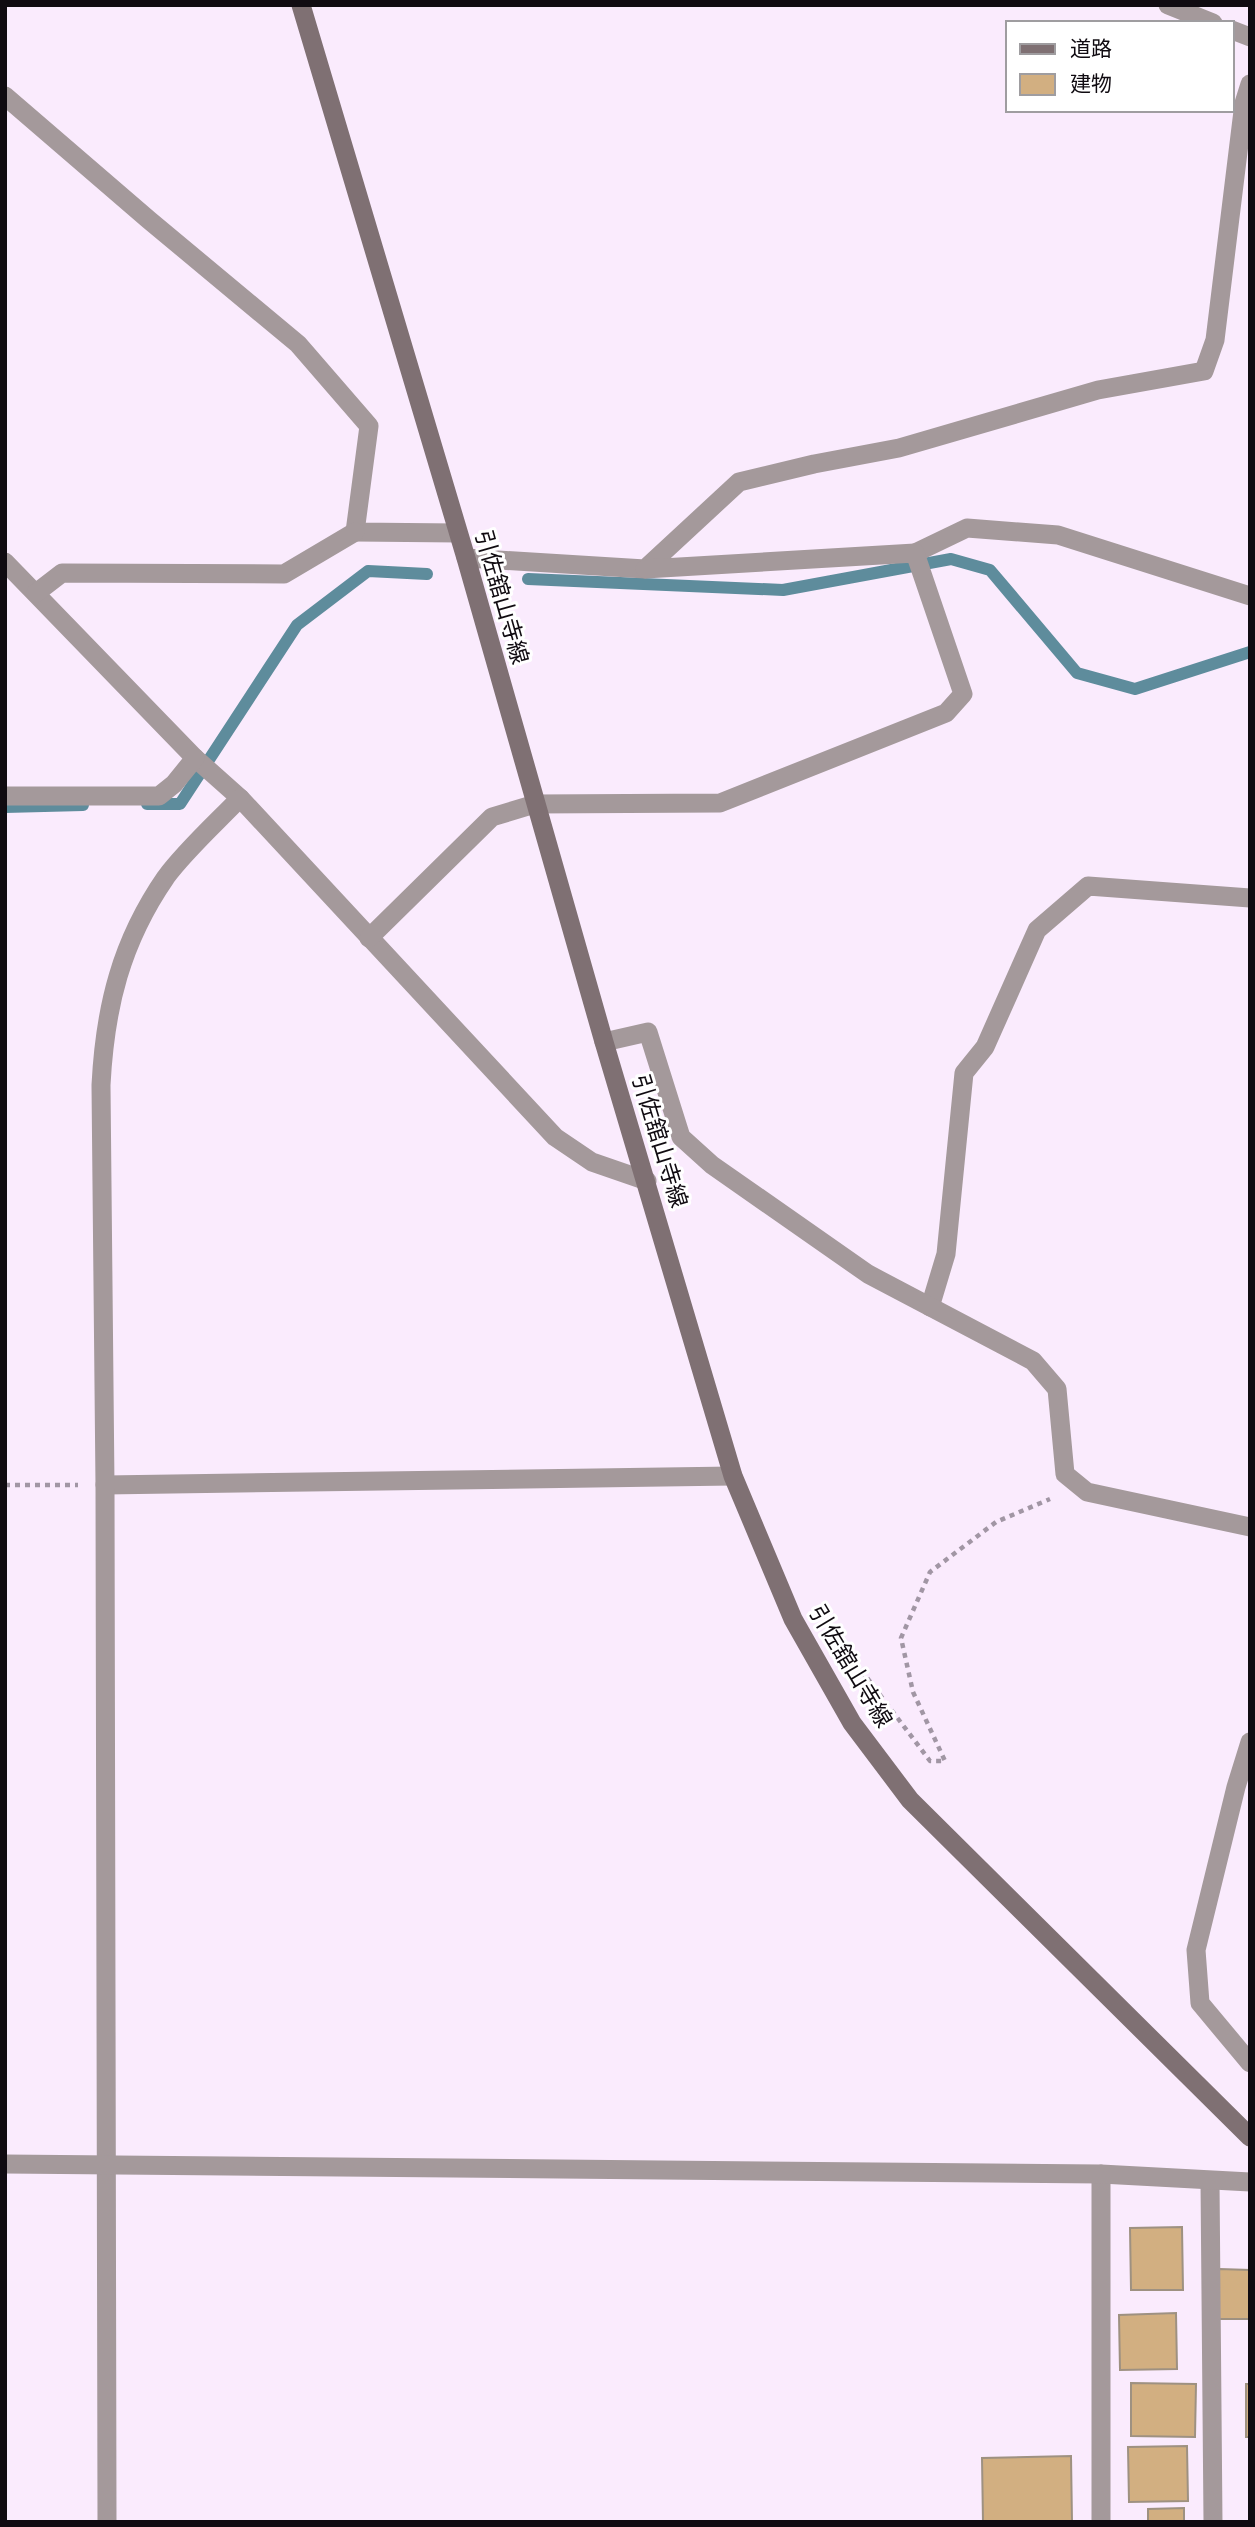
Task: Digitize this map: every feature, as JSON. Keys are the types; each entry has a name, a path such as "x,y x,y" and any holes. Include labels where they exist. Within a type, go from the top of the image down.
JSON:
{"main road":[{"name":"引佐舘山寺線","path":"301,5 466,558 604,1042 733,1476 793,1619 852,1723 910,1800 1250,2137"}],"street":[{"path":"1168,5 1208,21"},
{"path":"645,569 739,482 899,448 1098,390 1205,371 1215,340 1244,103 1250,84"},
{"path":"5,96 298,344 369,426 355,532"},
{"path":"466,558 645,569 915,553 967,528 1058,535 1250,596"},
{"path":"36,593 62,573 284,574 355,532 458,533"},
{"path":"369,938 492,817 536,804 720,803 946,713 963,694 915,553"},
{"path":"5,562 195,758 240,798 555,1137 592,1162 647,1181"},
{"path":"5,796 159,796 174,784 195,758"},
{"path":"107,2522 108,2165 101,1085 103,1042 117,978 135,928 168,875 240,798"},
{"path":"930,1307 946,1254 964,1073 985,1046 1037,930 1088,886 1250,898"},
{"path":"604,1042 648,1032 681,1137 712,1165 857,1266 1032,1361 1057,1389 1065,1474 1087,1492 1250,1527"},
{"path":"105,1485 733,1476"},
{"path":"1250,1742 1236,1787 1196,1950 1200,2003 1250,2063"},
{"path":"5,2164 1101,2174 1250,2182"},
{"path":"1101,2174 1101,2522"},
{"path":"1210,2180 1213,2522"}],"path":[{"path":"5,1485 105,1485"},
{"path":"816,1661 865,1675 930,1761 945,1761 913,1692 901,1638 930,1572 996,1522 1080,1486"}],"building":[{"path":"1182,2227 1183,2290 1131,2290 1130,2228"},
{"path":"1219,2269 1250,2270 1250,2319 1218,2319"},
{"path":"1176,2313 1177,2369 1120,2370 1119,2315"},
{"path":"1131,2383 1196,2384 1195,2437 1131,2436"},
{"path":"1246,2384 1250,2384 1250,2437 1246,2437"},
{"path":"1187,2446 1188,2501 1129,2502 1128,2447"},
{"path":"1071,2456 1072,2522 983,2522 982,2458"},
{"path":"1184,2508 1184,2522 1148,2522 1148,2509"}],"waterway":[{"path":"528,579 783,590 951,559 990,570 1077,673 1135,689 1250,652"},
{"path":"147,804 180,804 297,625 368,571 427,574"},
{"path":"5,807 83,805"}]}
